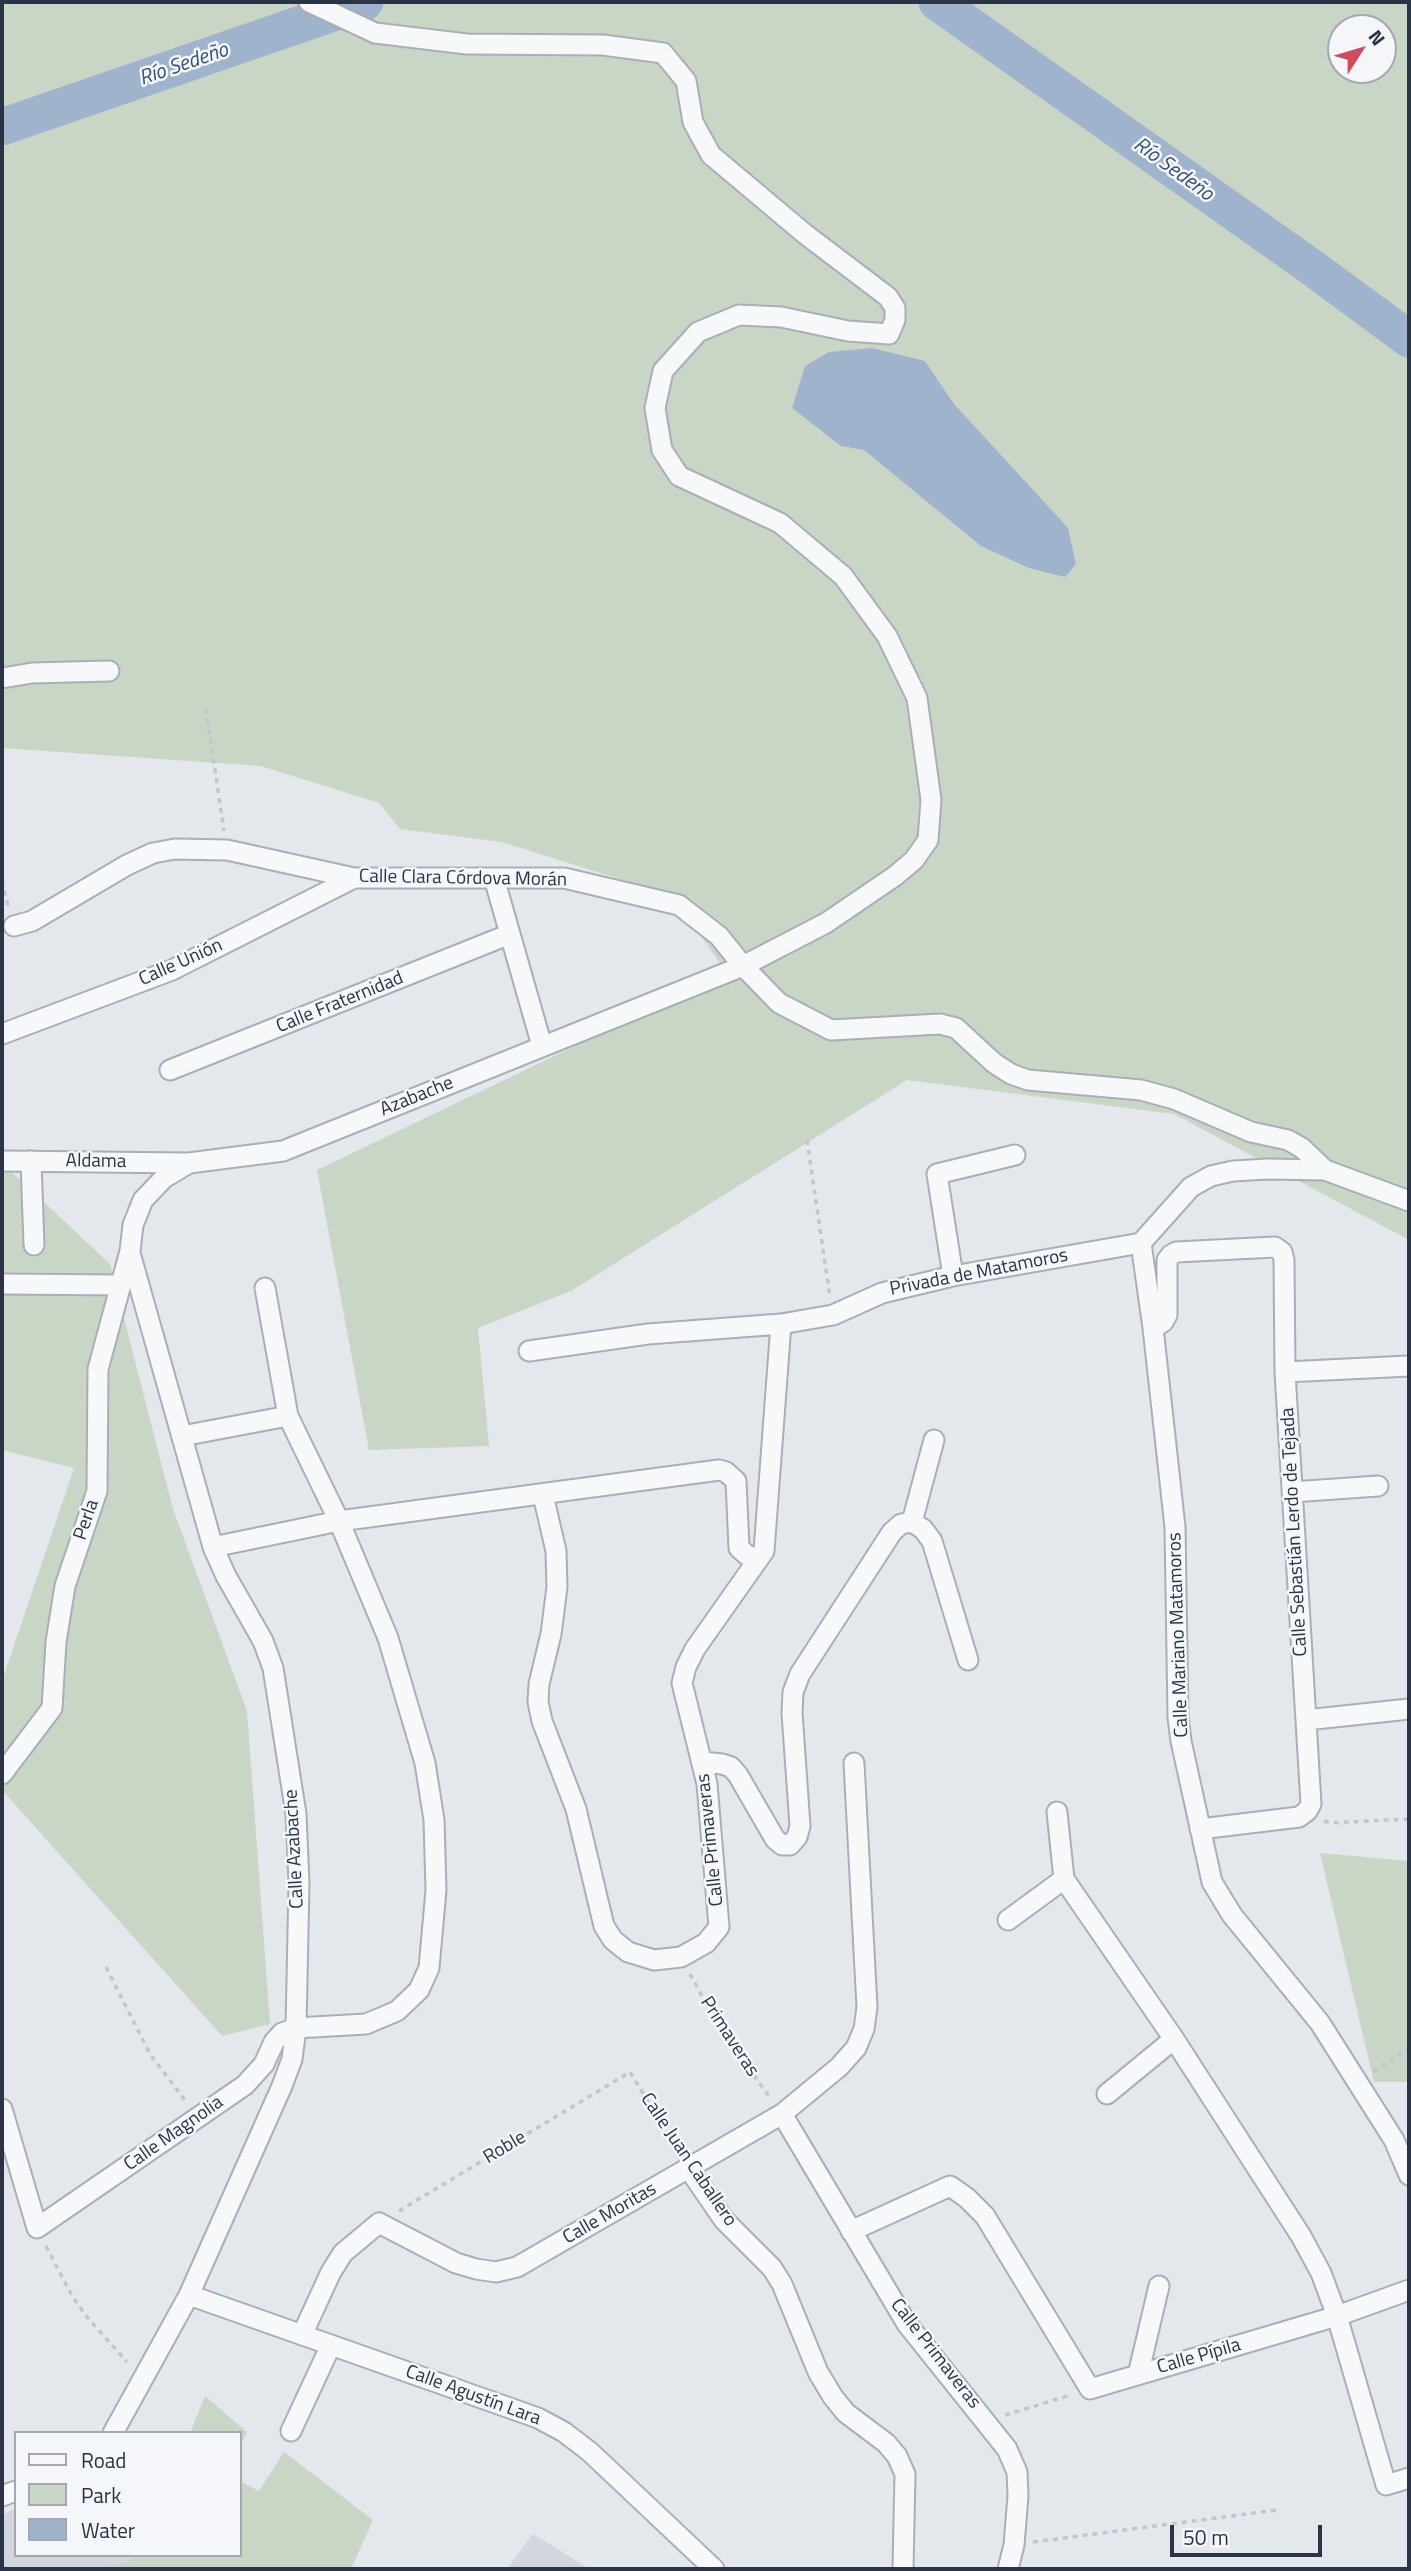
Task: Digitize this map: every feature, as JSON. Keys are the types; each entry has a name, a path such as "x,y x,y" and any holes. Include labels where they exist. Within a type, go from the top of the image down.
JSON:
{"street":[{"name":"Azabache","path":"130,1251 133,1225 144,1200 164,1178 189,1163 283,1152 743,966 826,923 895,876 914,860 928,840 931,800 917,698 887,636 843,576 780,523 679,476 662,450 655,408 663,371 698,331 739,315 781,317 848,331 889,334 895,320 895,308 888,297 805,234 711,155 693,122 686,81 663,53 603,45 467,44 374,33 309,2"},
{"path":"2,678 32,673 110,671"},
{"name":"Calle Clara Córdova Morán","path":"14,926 32,921 152,853 175,849 227,850 354,878 564,878 679,905 719,936 743,966"},
{"name":"Calle Unión","path":"2,1034 172,970 354,878"},
{"path":"494,878 542,1046"},
{"name":"Calle Fraternidad","path":"170,1070 510,934"},
{"path":"743,966 779,1003 831,1030 940,1024 956,1028 994,1063 1011,1074 1028,1080 1141,1090 1174,1099 1251,1132 1287,1140 1301,1148 1325,1170"},
{"path":"953,1276 937,1174 1014,1155"},
{"name":"Aldama","path":"2,1161 189,1163"},
{"path":"31,1161 34,1245"},
{"path":"1141,1243 1191,1187 1211,1176 1233,1171 1268,1168 1325,1170 1409,1201"},
{"name":"Privada de Matamoros","path":"528,1351 648,1334 781,1324 833,1315 882,1293 953,1276 1141,1243"},
{"name":"Calle Mariano Matamoros","path":"1141,1243 1175,1527 1178,1717 1212,1882 1221,1899 1320,2022 1394,2140 1409,2175"},
{"name":"Calle Sebastián Lerdo de Tejada","path":"1153,1328 1163,1322 1167,1315 1167,1260 1176,1252 1275,1247 1282,1252 1285,1372 1311,1804 1307,1811"},
{"name":"Perla","path":"2,1774 52,1708 56,1642 65,1586 97,1491 98,1369 130,1251"},
{"name":"Calle Azabache","path":"114,2431 189,2295 292,2059 296,2028 299,1883 296,1814 273,1668 263,1641 226,1576 213,1547 130,1251"},
{"path":"2,1283 121,1285"},
{"path":"265,1288 288,1416 338,1521 388,1638 425,1763 434,1820 436,1890 429,1968 419,1990 397,2011 366,2024 296,2028"},
{"name":"Calle Primaveras","path":"681,1957 706,1943 719,1927 702,1762 682,1683 695,1649 764,1551 781,1324"},
{"path":"1285,1372 1409,1366"},
{"path":"182,1436 288,1416"},
{"path":"912,1522 934,1440"},
{"path":"213,1547 338,1521 719,1470 726,1472 736,1481 739,1548 758,1559"},
{"path":"1293,1492 1378,1486"},
{"path":"543,1495 556,1551 557,1587 551,1634 538,1684 542,1721 576,1810 604,1926 613,1940 628,1952 654,1960 681,1957"},
{"path":"702,1762 731,1767 775,1839 782,1845 790,1845 797,1837 800,1826 793,1692 800,1674 892,1532 901,1524 912,1522 923,1528 932,1541 968,1660"},
{"path":"1306,1720 1409,1709"},
{"name":"Calle Moritas","path":"379,2223 456,2263 496,2272 517,2267 782,2114 839,2067 856,2048 864,2029 867,2007 854,1763"},
{"path":"1200,1829 1299,1817 1307,1811"},
{"path":"1056,1812 1064,1879 1174,2039 1301,2236 1321,2273 1337,2316 1386,2485 1409,2478"},
{"path":"1008,1920 1064,1879"},
{"name":"Calle Magnolia","path":"37,2228 245,2085 264,2064 274,2042 282,2033 296,2028"},
{"path":"1107,2094 1174,2039"},
{"path":"2,2109 37,2228"},
{"name":"Calle Primaveras","path":"782,2114 907,2324 1007,2449 1017,2472 1018,2496 1014,2545 1008,2569"},
{"name":"Calle Juan Caballero","path":"689,2169 724,2220 772,2268 782,2284 818,2372 833,2398 846,2413 886,2443 897,2456 905,2474 902,2569"},
{"path":"851,2231 950,2186 985,2216 1090,2389"},
{"path":"302,2335 331,2272 343,2253 379,2223"},
{"path":"1138,2375 1159,2286"},
{"name":"Calle Pípila","path":"1090,2389 1337,2316 1409,2290"},
{"name":"Calle Agustín Lara","path":"189,2295 538,2418 564,2431 590,2452 714,2569"},
{"path":"291,2431 331,2345"}],"path":[{"path":"206,709 227,850"},
{"path":"2,881 14,926"},
{"path":"807,1140 833,1315"},
{"path":"1307,1811 1320,1820 1331,1823 1409,1819"},
{"name":"Primaveras","path":"681,1957 720,2029 782,2114"},
{"path":"106,1967 150,2054 198,2117"},
{"path":"1359,2082 1409,2048"},
{"name":"Calle Juan Caballero","path":"630,2072 689,2169"},
{"name":"Roble","path":"379,2223 630,2072"},
{"path":"37,2228 72,2296 127,2362"},
{"path":"987,2421 1090,2389"},
{"path":"1014,2545 1276,2510"}],"shaded area":[{"path":"14,2509 14,2557 134,2557 131,2561 95,2569 2,2569 2,2515"},
{"path":"533,2534 590,2569 507,2569"}],"green space":[{"path":"2,2 1409,2 1409,1240 1174,1114 907,1080 571,1291 478,1328 489,1446 369,1450 317,1170 727,973 681,908 635,884 502,842 400,829 379,803 261,766 2,748"},
{"path":"2,1163 110,1264 173,1509 247,1711 270,2024 222,2036 2,1790 2,1681 74,1468 2,1450"},
{"path":"1320,1853 1409,1861 1409,2082 1374,2082"},
{"path":"205,2396 247,2432 242,2442 242,2431 191,2431"},
{"path":"284,2452 373,2520 351,2569 95,2569 130,2561 134,2557 242,2557 242,2482 259,2491"}],"water":[{"path":"872,348 925,361 954,404 1068,528 1076,564 1065,577 1029,568 981,546 864,450 841,446 792,408 805,366 829,352"}],"waterway":[{"name":"Río Sedeño","path":"2,127 365,2"},
{"name":"Río Sedeño","path":"937,2 1409,339"}]}
